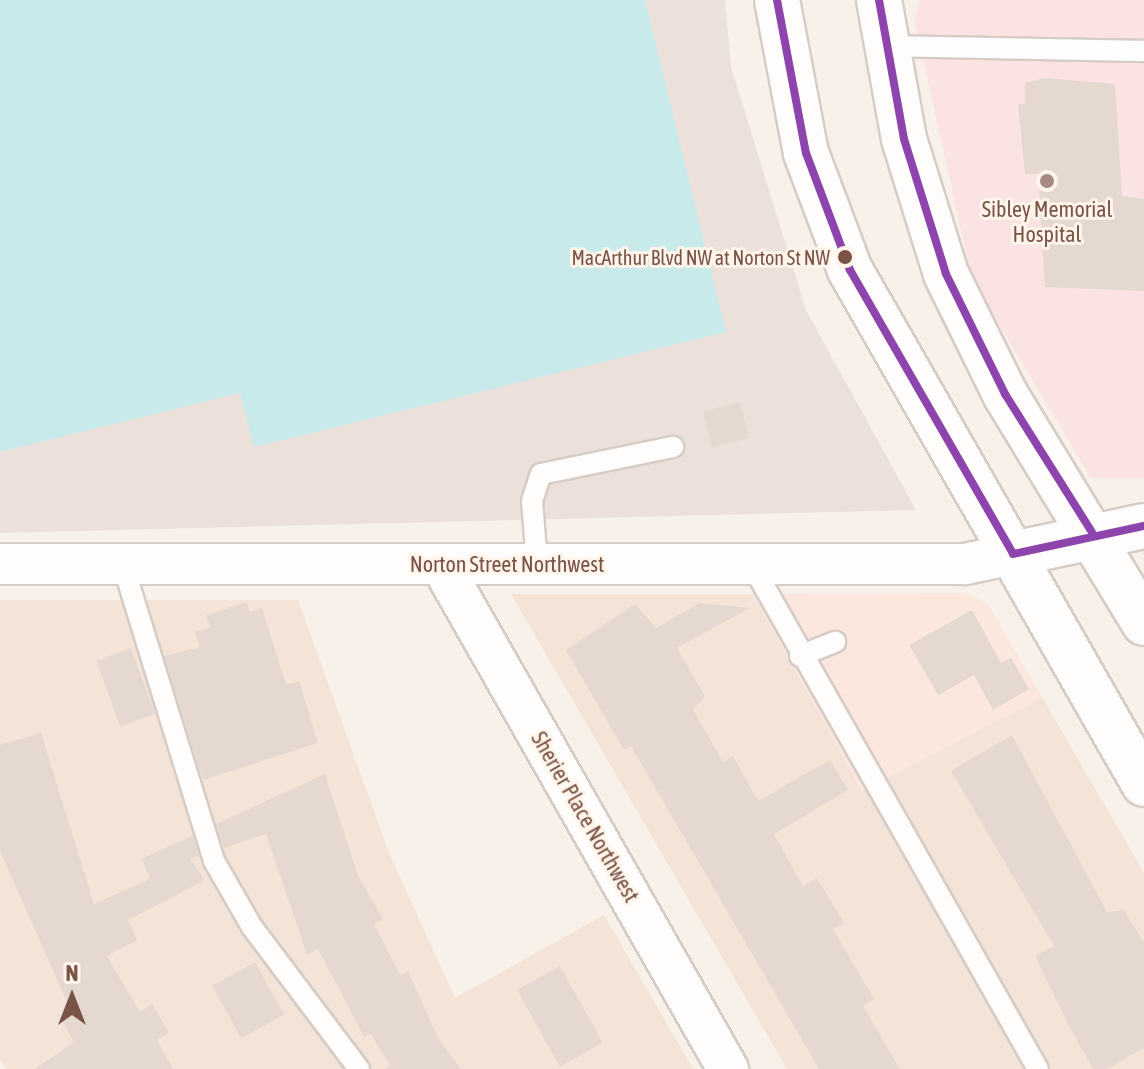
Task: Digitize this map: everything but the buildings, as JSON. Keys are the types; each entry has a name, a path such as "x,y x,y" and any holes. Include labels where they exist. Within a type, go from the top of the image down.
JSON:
{"main road":[{"path":"777,0 806,153 850,270 1144,784"},
{"path":"879,0 883,46 946,274 1013,407 1092,532 1144,623"},
{"path":"1013,554 1092,532 1144,526"}],"street":[{"name":"Norton Street Northwest","path":"0,564 965,564 1013,554"},
{"name":"Sherier Place Northwest","path":"442,566 728,1069"}],"lane":[{"path":"883,46 1144,51"},
{"path":"537,564 532,501 541,474 673,447"},
{"path":"123,565 214,861 252,927 359,1069"},
{"path":"752,565 800,656 859,740 1038,1069"},
{"path":"800,656 835,642"}],"shaded area":[{"path":"0,0 725,0 731,67 806,310 916,510 0,533"},
{"name":"Sibley Memorial Hospital","path":"921,0 1144,0 1144,478 1091,478 972,279 914,18"},
{"path":"967,593 988,604 1042,697 862,791 753,594"},
{"path":"511,594 753,594 862,791 1042,697 1144,873 1144,1069 787,1069"},
{"path":"0,600 298,600 389,853 455,998 604,915 693,1069 7,1069 0,1060"}],"water":[{"path":"0,0 645,0 726,332 254,447 240,393 0,452"}],"transit line":[{"path":"777,0 806,153 850,270 1013,554 1144,526"},
{"path":"879,0 904,139 946,274 1005,394 1092,532"}],"place":[{"name":"Sibley Memorial Hospital","path":"1047,181"},
{"name":"MacArthur Blvd NW at Norton St NW","path":"845,257"}]}
